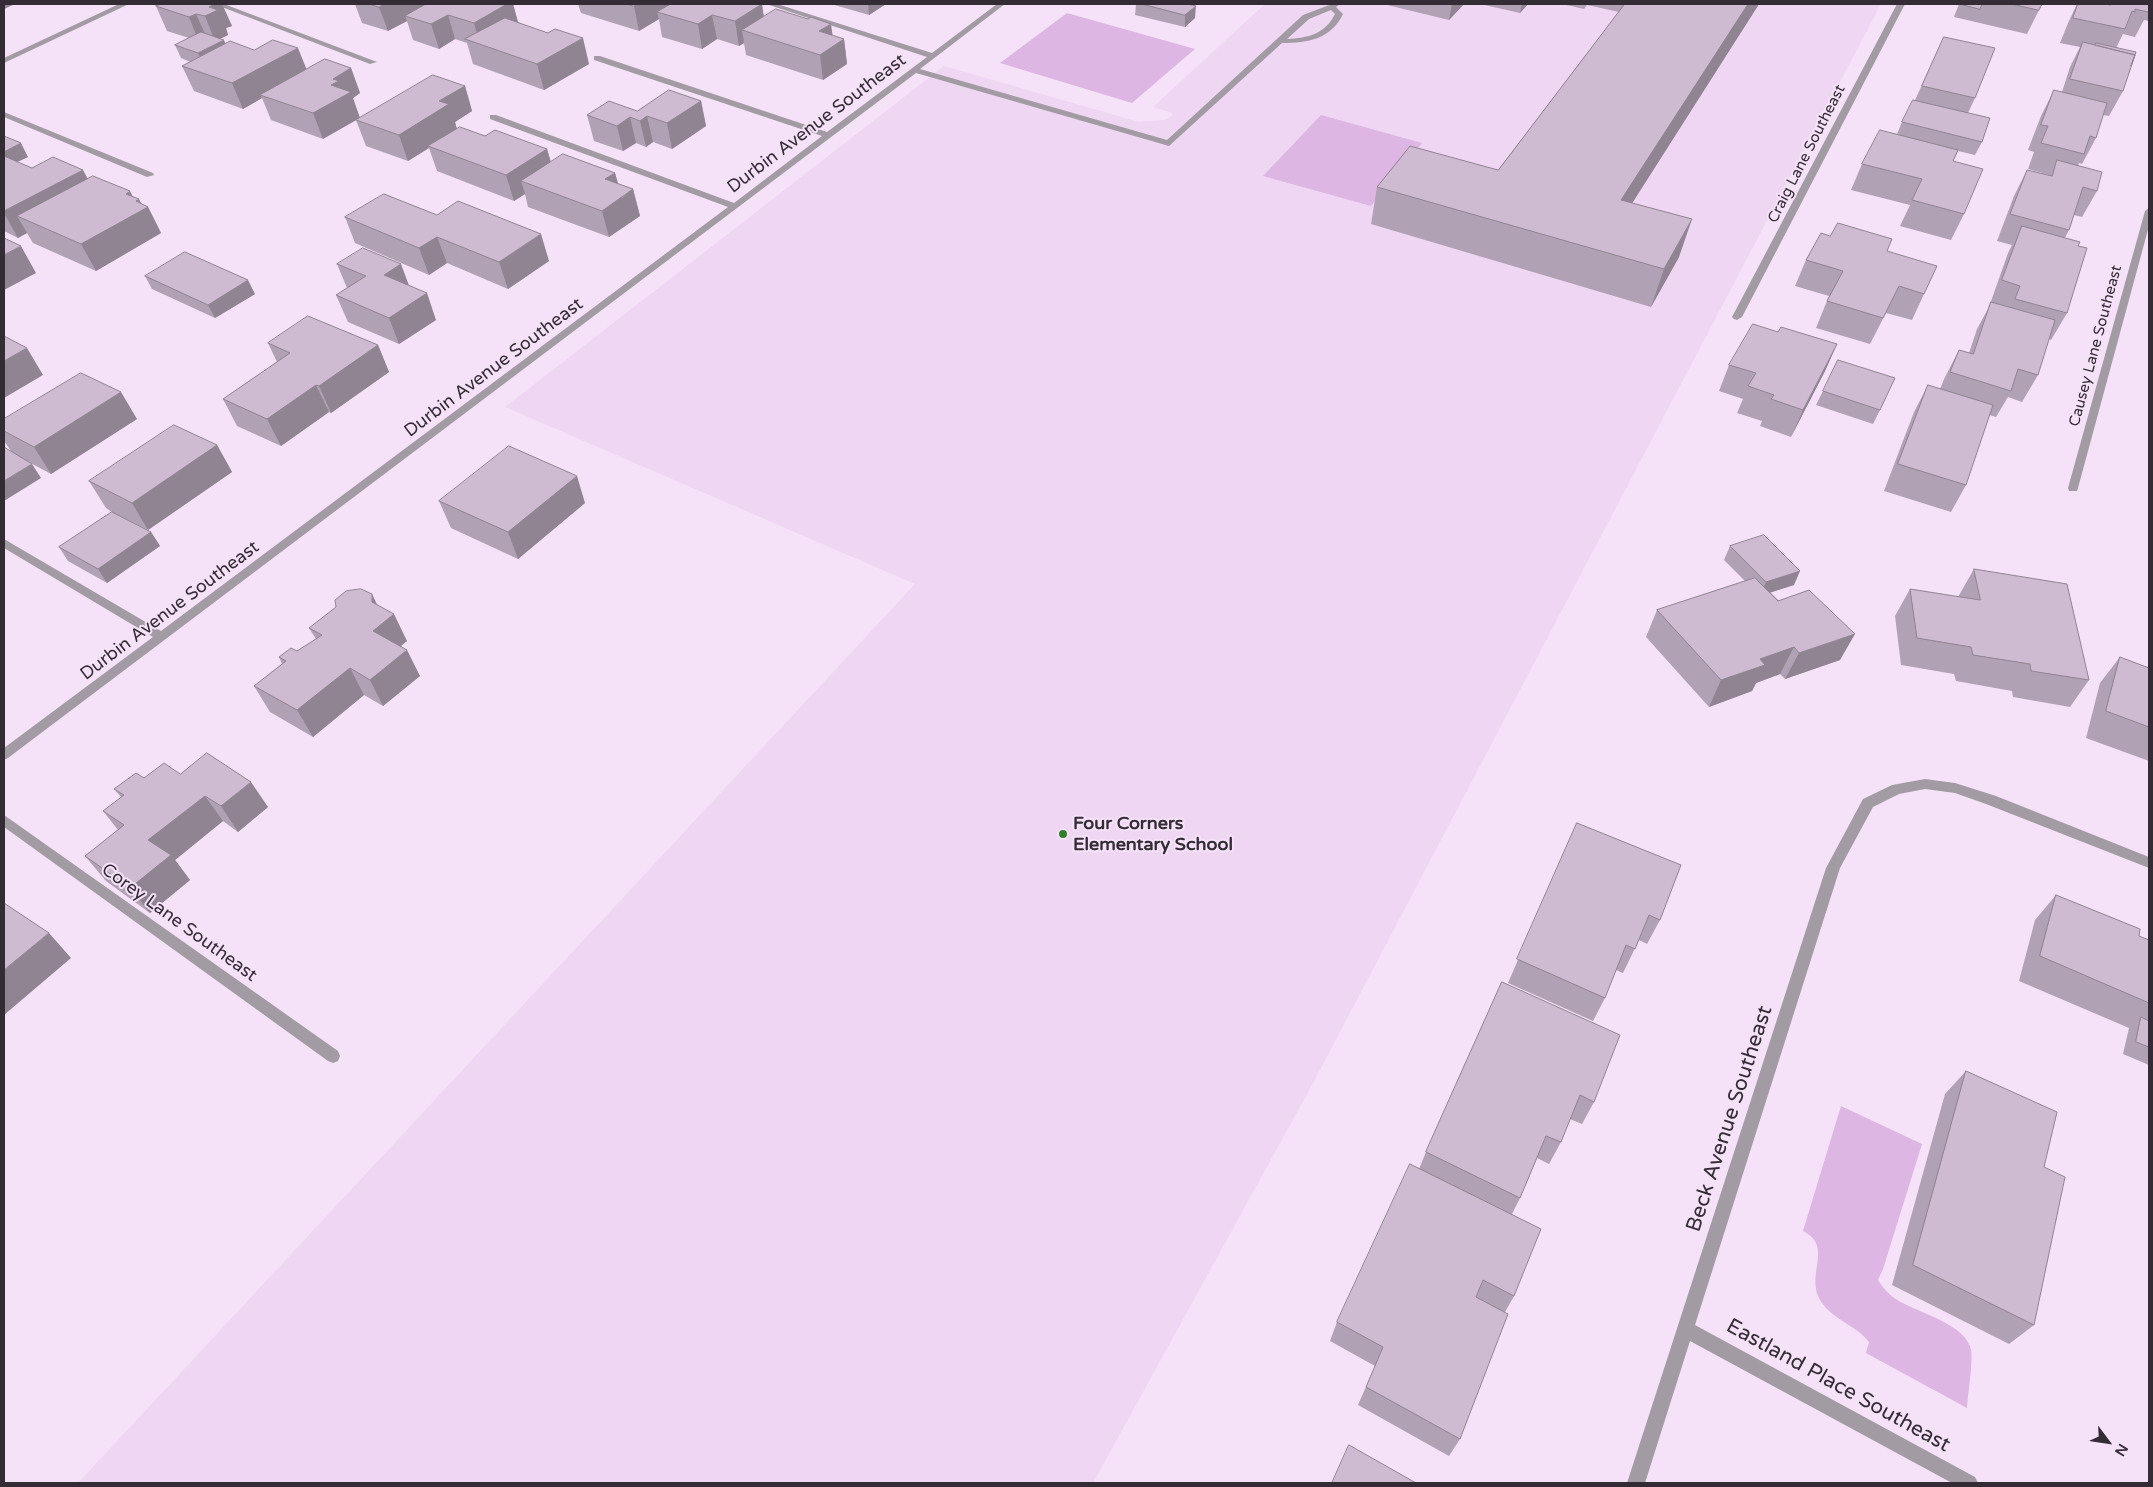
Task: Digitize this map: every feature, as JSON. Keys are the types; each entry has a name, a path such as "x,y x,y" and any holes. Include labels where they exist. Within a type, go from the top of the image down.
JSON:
{"street":[{"path":"4,60 125,4"},
{"path":"218,4 373,62"},
{"path":"770,4 933,56"},
{"name":"Durbin Avenue Southeast","path":"4,755 829,136 1001,4"},
{"name":"Craig Lane Southeast","path":"1737,317 1901,4"},
{"path":"916,70 1169,143 1278,41 1306,17 1334,6 1339,14 1336,21 1320,35 1310,39 1278,41"},
{"path":"596,58 829,136"},
{"path":"4,114 150,175"},
{"path":"493,117 736,206"},
{"name":"Causey Lane Southeast","path":"2073,488 2149,211"},
{"path":"4,543 162,637"},
{"name":"Beck Avenue Southeast","path":"1636,1483 1833,868 1868,803 1897,789 1925,784 1955,788 1991,800 2149,862"},
{"name":"Corey Lane Southeast","path":"4,820 333,1056"},
{"name":"Eastland Place Southeast","path":"1685,1329 1969,1483"}],"shaded area":[{"name":"Four Corners Elementary School","path":"1265,4 1881,4 1312,1085 1093,1483 78,1483 915,584 505,407 944,66 1139,122 1164,120 1172,116 1172,113 1153,107"},
{"path":"1067,13 1195,49 1132,103 1000,63"},
{"path":"1321,115 1422,143 1371,206 1263,176"},
{"path":"1841,1106 1922,1144 1878,1280 1887,1292 1896,1299 1941,1320 1960,1333 1967,1341 1971,1350 1971,1371 1967,1408 1866,1353 1869,1342 1864,1336 1829,1311 1819,1298 1816,1288 1818,1252 1812,1237 1803,1231"}],"building":[{"path":"161,4 215,4 209,7 218,10 205,16 196,14 189,17 156,6"},
{"path":"370,4 385,4 379,7"},
{"path":"426,4 507,4 474,23 448,15 431,24 405,16"},
{"path":"671,4 762,4 735,21 712,15 698,24 657,12"},
{"path":"1142,4 1188,4 1196,6 1185,15"},
{"path":"1625,4 1748,4 1621,200 1692,219 1664,269 1377,187 1410,146 1498,170"},
{"path":"1960,4 1982,4 1980,9"},
{"path":"2012,4 2042,4 2039,10"},
{"path":"2078,4 2149,4 2149,9 2148,12 2135,9 2135,12 2132,11 2125,29 2073,18"},
{"path":"776,9 831,24 819,31 844,39 820,55 742,30"},
{"path":"505,18 548,33 555,29 583,38 537,64 465,39"},
{"path":"201,32 224,40 198,53 175,45"},
{"path":"1944,37 1995,48 1975,98 1922,86"},
{"path":"273,40 298,48 232,83 182,66 230,41 254,50"},
{"path":"2083,42 2135,55 2123,91 2070,79"},
{"path":"2096,43 2136,52 2135,55 2095,45"},
{"path":"325,59 351,68 333,79 339,81 331,85 351,92 313,113 260,95"},
{"path":"433,75 465,86 439,101 449,104 399,135 356,120"},
{"path":"669,90 701,101 667,123 647,116 640,121 630,117 617,126 587,115 609,101 637,111"},
{"path":"2054,90 2107,103 2096,138 2090,136 2084,154 2041,143 2048,126 2041,125"},
{"path":"1913,100 1990,118 1982,142 1902,122"},
{"path":"460,127 485,136 495,130 547,149 506,175 428,146"},
{"path":"1880,130 1958,150 1953,161 1983,169 1964,214 1912,200 1922,179 1862,164"},
{"path":"4,136 21,143 4,152"},
{"path":"563,154 615,173 605,179 633,189 602,211 521,181"},
{"path":"4,156 32,168 53,157 83,170 4,211"},
{"path":"2057,160 2102,172 2097,191 2083,187 2069,230 2010,214 2027,170 2052,176"},
{"path":"93,176 130,191 126,194 139,199 136,201 148,207 81,244 17,216"},
{"path":"384,194 437,215 458,201 541,234 499,262 437,237 419,248 345,217"},
{"path":"1838,223 1892,239 1887,251 1937,266 1924,294 1899,286 1883,318 1827,301 1843,271 1806,260 1821,233 1830,236"},
{"path":"2022,226 2080,242 2078,246 2087,248 2067,313 2015,299 2020,286 2002,280"},
{"path":"4,238 21,246 4,255"},
{"path":"363,248 401,264 384,275 427,293 389,318 336,295 366,276 337,264"},
{"path":"185,252 248,280 208,305 145,276"},
{"path":"1991,302 2055,320 2038,375 2018,369 2011,391 1950,372 1959,350 1973,354"},
{"path":"308,316 378,345 267,419 223,399 290,353 268,343"},
{"path":"1753,324 1778,332 1781,327 1837,344 1803,410 1771,399 1774,395 1748,386 1756,373 1729,365"},
{"path":"4,336 27,348 4,361"},
{"path":"1838,360 1895,378 1880,410 1823,391"},
{"path":"81,373 121,392 34,447 4,431 4,419"},
{"path":"1928,385 1993,405 1966,485 1898,464"},
{"path":"174,425 217,445 132,503 89,481"},
{"path":"509,446 577,476 508,532 439,501"},
{"path":"4,447 32,464 4,481"},
{"path":"112,512 151,532 98,569 59,547"},
{"path":"1764,535 1800,571 1766,582 1730,546"},
{"path":"1974,569 2067,584 2089,680 2031,671 2030,664 1973,655 1971,647 1917,638 1910,589 1980,600"},
{"path":"1755,578 1778,601 1809,590 1855,634 1799,653 1794,647 1760,659 1765,665 1721,680 1657,610"},
{"path":"361,589 372,594 372,602 394,614 373,631 407,650 370,680 350,668 297,710 254,686 286,661 279,657 291,648 297,651 322,635 309,628 336,607 335,600 346,591"},
{"path":"2120,657 2149,668 2149,727 2106,711"},
{"path":"207,753 251,782 221,806 205,796 148,840 171,855 130,888 85,856 124,825 103,811 124,795 114,789 136,773 144,778 164,763 180,774"},
{"path":"1577,823 1681,865 1660,920 1649,915 1635,949 1626,945 1605,998 1517,959"},
{"path":"2056,895 2140,929 2139,936 2149,940 2149,1003 2040,956"},
{"path":"4,903 49,933 4,970"},
{"path":"1502,982 1620,1035 1594,1102 1580,1095 1561,1142 1546,1136 1520,1198 1426,1152"},
{"path":"2141,1017 2149,1021 2149,1047 2136,1042"},
{"path":"1966,1071 2057,1112 2044,1167 2065,1177 2034,1325 1913,1265"},
{"path":"1410,1164 1541,1229 1514,1296 1483,1280 1476,1297 1508,1314 1460,1439 1366,1387 1383,1347 1337,1322"},
{"path":"1349,1445 1416,1483 1332,1483"}],"place":[{"name":"Four Corners Elementary School","path":"1063,834"}]}
